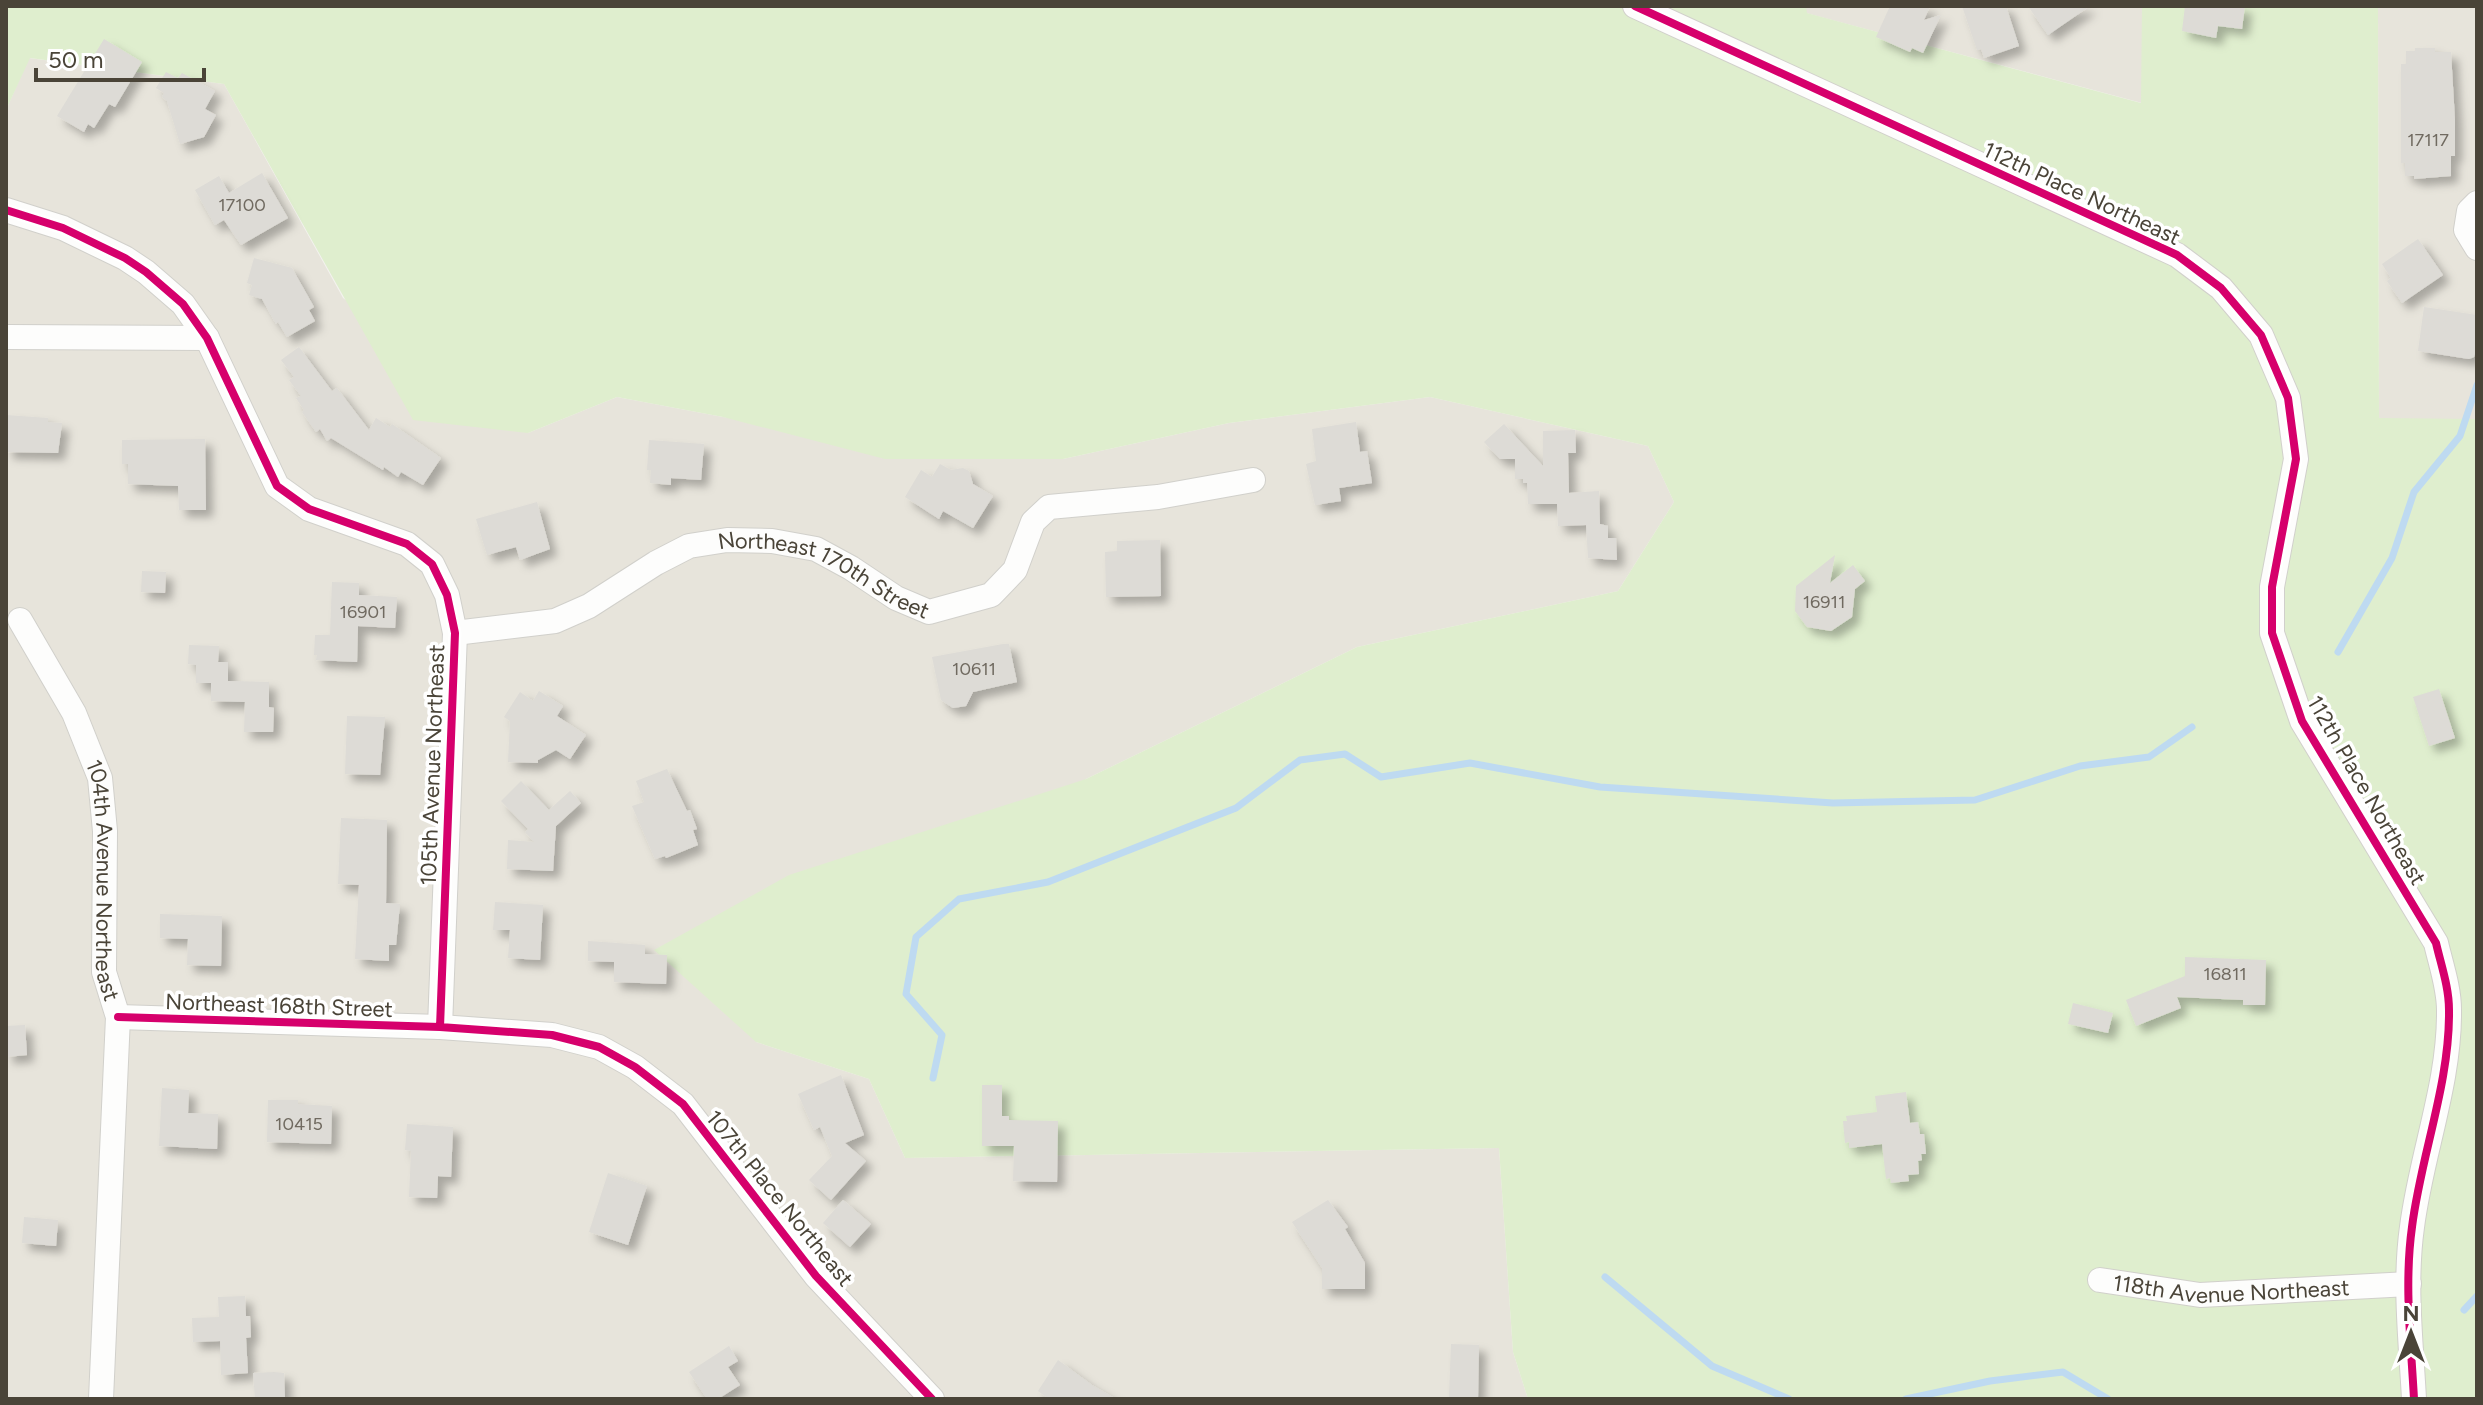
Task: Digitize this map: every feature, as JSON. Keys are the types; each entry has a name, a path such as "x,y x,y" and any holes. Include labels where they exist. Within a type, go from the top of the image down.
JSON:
{"street":[{"name":"112th Place Northeast","path":"1635,6 2177,255 2221,288 2261,335 2288,398 2296,459 2272,587 2272,633 2302,721 2436,943 2449,1009 2443,1070 2412,1228 2409,1284 2414,1399"},
{"path":"2477,203 2469,211 2466,230 2477,248"},
{"name":"105th Avenue Northeast","path":"6,210 63,228 146,272 183,304 207,338 277,486 309,509 407,544 432,564 447,595 455,633 440,1027"},
{"path":"6,337 207,338"},
{"name":"Northeast 170th Street","path":"455,633 555,621 589,606 656,563 689,546 727,540 772,541 816,549 896,598 929,612 991,595 1015,570 1033,522 1049,507 1158,497 1253,480"},
{"name":"104th Avenue Northeast","path":"20,620 74,713 100,778 105,831 104,972 118,1017 101,1399"},
{"name":"Northeast 168th Street","path":"118,1017 440,1027"},
{"name":"107th Place Northeast","path":"440,1027 552,1035 599,1047 635,1067 683,1104 816,1276 932,1399"},
{"name":"118th Avenue Northeast","path":"2100,1280 2200,1295 2409,1284"}],"shaded area":[{"path":"1806,6 2142,6 2142,103 1806,13"},
{"path":"2378,6 2477,6 2477,419 2379,419"},
{"path":"29,58 224,84 343,298 528,433 617,397 723,417 1063,459 1229,423 1430,397 1648,446 1674,502 1618,591 1357,647 1086,779 756,1042 869,1079 905,1158 1499,1148 1513,1352 1528,1399 6,1399 6,110"}],"green space":[{"path":"6,6 1806,6 1807,13 2141,103 2142,6 2378,6 2379,418 2477,419 2477,1399 1528,1399 1513,1352 1499,1148 905,1158 869,1079 756,1042 654,950 789,875 1086,779 1357,647 1618,591 1674,502 1648,446 1430,397 1229,423 1063,459 885,459 723,417 617,397 528,433 413,420 224,84 30,58 6,110"}],"building":[{"path":"1890,6 1930,6 1924,20 1941,15 1923,53 1912,48 1910,52 1876,37"},
{"path":"1962,6 2006,6 2019,46 1984,58 1981,49 1977,50"},
{"path":"2028,6 2090,6 2048,35"},
{"path":"2185,6 2245,6 2242,29 2218,26 2216,38 2182,31"},
{"path":"104,39 142,62 115,107 109,104 94,128 88,124 84,132 57,116"},
{"path":"2415,48 2451,52 2455,156 2451,156 2451,176 2414,179 2414,176 2405,176 2405,163 2401,163 2401,64 2406,64 2406,51 2415,51"},
{"path":"166,72 178,78 182,73 215,91 205,109 216,115 204,137 180,144 167,101 162,97 164,93 156,88"},
{"path":"262,173 288,218 241,245 224,220 215,225 195,190 219,176 229,193"},
{"path":"2418,239 2443,275 2402,303 2387,281 2391,278 2382,264"},
{"path":"254,258 292,268 314,307 309,310 315,321 287,337 262,299 249,295 252,285 247,283"},
{"path":"2424,307 2477,315 2474,357 2469,359 2418,351"},
{"path":"299,347 332,391 337,388 369,430 376,418 390,427 392,424 441,458 423,485 401,472 398,477 384,467 383,470 331,438 327,441 320,429 316,432 296,398 301,396 289,380 294,377 281,360"},
{"path":"6,415 48,418 48,422 62,423 58,453 6,452"},
{"path":"1356,422 1360,452 1367,451 1372,483 1339,488 1341,501 1315,505 1306,464 1316,461 1312,429"},
{"path":"1504,424 1543,466 1543,431 1575,430 1576,453 1568,453 1569,493 1599,491 1600,524 1608,526 1608,538 1616,538 1617,560 1588,558 1586,525 1558,526 1557,504 1528,504 1527,483 1523,483 1523,479 1515,479 1515,459 1500,459 1484,442"},
{"path":"205,439 206,510 179,510 178,486 128,484 128,464 122,464 122,440"},
{"path":"649,440 704,444 701,480 671,478 671,485 650,483 651,470 647,470"},
{"path":"940,464 951,470 963,468 969,471 973,484 993,496 973,528 943,511 939,519 905,497 921,470 932,477"},
{"path":"537,502 550,549 520,560 516,547 487,555 476,519"},
{"path":"1160,540 1161,596 1106,597 1105,552 1117,551 1117,541"},
{"path":"1835,555 1830,583 1853,565 1865,581 1855,589 1852,617 1831,631 1807,627 1795,611 1796,586"},
{"path":"142,571 166,572 165,593 141,592"},
{"path":"332,582 359,583 359,595 397,597 395,628 358,626 357,662 316,660 317,655 314,655 315,635 330,635"},
{"path":"1009,644 1017,682 973,692 966,706 953,708 941,700 932,657"},
{"path":"189,645 219,646 218,662 228,662 228,681 269,682 269,707 274,708 273,732 244,732 245,702 211,701 211,683 196,683 196,665 188,664"},
{"path":"2439,689 2455,738 2429,746 2413,697"},
{"path":"539,691 563,706 557,716 586,735 570,759 556,750 538,760 538,763 508,762 510,721 504,717 520,692 533,701"},
{"path":"347,716 385,717 380,775 345,774"},
{"path":"667,769 687,811 690,810 697,829 693,830 698,845 666,858 655,859 632,806 644,802 636,781"},
{"path":"521,781 549,810 570,791 581,803 556,826 553,871 507,869 508,840 534,842 525,832 528,829 501,801"},
{"path":"341,818 387,820 386,903 400,904 396,945 389,945 389,961 355,959 359,885 338,884"},
{"path":"495,902 543,905 540,960 508,958 510,930 493,930"},
{"path":"160,914 222,916 221,966 187,965 188,939 160,938"},
{"path":"588,941 645,945 645,954 667,955 666,984 614,982 614,962 588,961"},
{"path":"2185,957 2266,960 2265,1005 2243,1005 2243,1000 2177,997 2181,1008 2136,1026 2126,1000 2185,976"},
{"path":"2073,1003 2113,1013 2108,1033 2068,1024"},
{"path":"25,1025 27,1055 6,1057 6,1026"},
{"path":"841,1075 864,1135 845,1143 866,1161 831,1200 809,1180 832,1156 820,1127 814,1130 798,1094"},
{"path":"982,1085 1002,1085 1002,1116 1009,1116 1009,1120 1058,1121 1057,1182 1013,1181 1014,1146 982,1146"},
{"path":"162,1088 189,1090 188,1113 218,1114 217,1149 159,1146"},
{"path":"1906,1092 1910,1123 1918,1122 1920,1134 1924,1134 1926,1154 1921,1154 1922,1160 1918,1161 1919,1174 1908,1175 1909,1181 1891,1183 1890,1178 1886,1179 1882,1144 1849,1148 1849,1142 1845,1143 1843,1121 1847,1121 1846,1116 1877,1112 1875,1096"},
{"path":"268,1100 298,1100 298,1104 332,1106 331,1144 267,1142"},
{"path":"407,1124 453,1127 451,1177 438,1176 437,1198 409,1197 411,1151 405,1150"},
{"path":"608,1173 647,1186 628,1245 589,1232"},
{"path":"843,1200 871,1224 850,1247 823,1223"},
{"path":"1328,1200 1348,1227 1345,1229 1365,1263 1365,1289 1322,1289 1322,1268 1292,1222"},
{"path":"24,1217 58,1220 56,1246 22,1243"},
{"path":"245,1296 251,1337 246,1338 248,1373 221,1375 220,1341 193,1342 192,1318 219,1317 218,1297"},
{"path":"1451,1344 1479,1345 1478,1398 1449,1397"},
{"path":"729,1346 738,1361 728,1367 740,1385 718,1399 707,1399 689,1372"},
{"path":"1058,1360 1116,1399 1049,1399 1038,1391"},
{"path":"253,1373 284,1373 285,1398 255,1399"}],"waterway":[{"path":"2338,652 2392,558 2414,492 2460,436 2477,385"},
{"path":"933,1078 942,1035 906,994 916,937 959,899 1048,882 1236,808 1300,760 1345,754 1381,777 1470,763 1600,787 1833,803 1975,800 2080,766 2149,757 2192,727"},
{"path":"1605,1277 1712,1366 1789,1399"},
{"path":"2464,1310 2477,1296"},
{"path":"1906,1399 1990,1381 2063,1372 2108,1399"}],"cycle path":[{"path":"1635,6 2177,255 2221,288 2261,335 2288,398 2296,459 2272,587 2272,633 2302,721 2436,943 2448,993 2445,1065 2416,1200 2410,1248 2409,1313 2414,1399"},
{"path":"6,210 63,228 125,258 146,272 183,304 207,338 277,486 309,509 407,544 432,564 447,595 455,633 440,1027"},
{"path":"118,1017 440,1027 552,1035 599,1047 635,1067 683,1104 816,1276 932,1399"}]}
